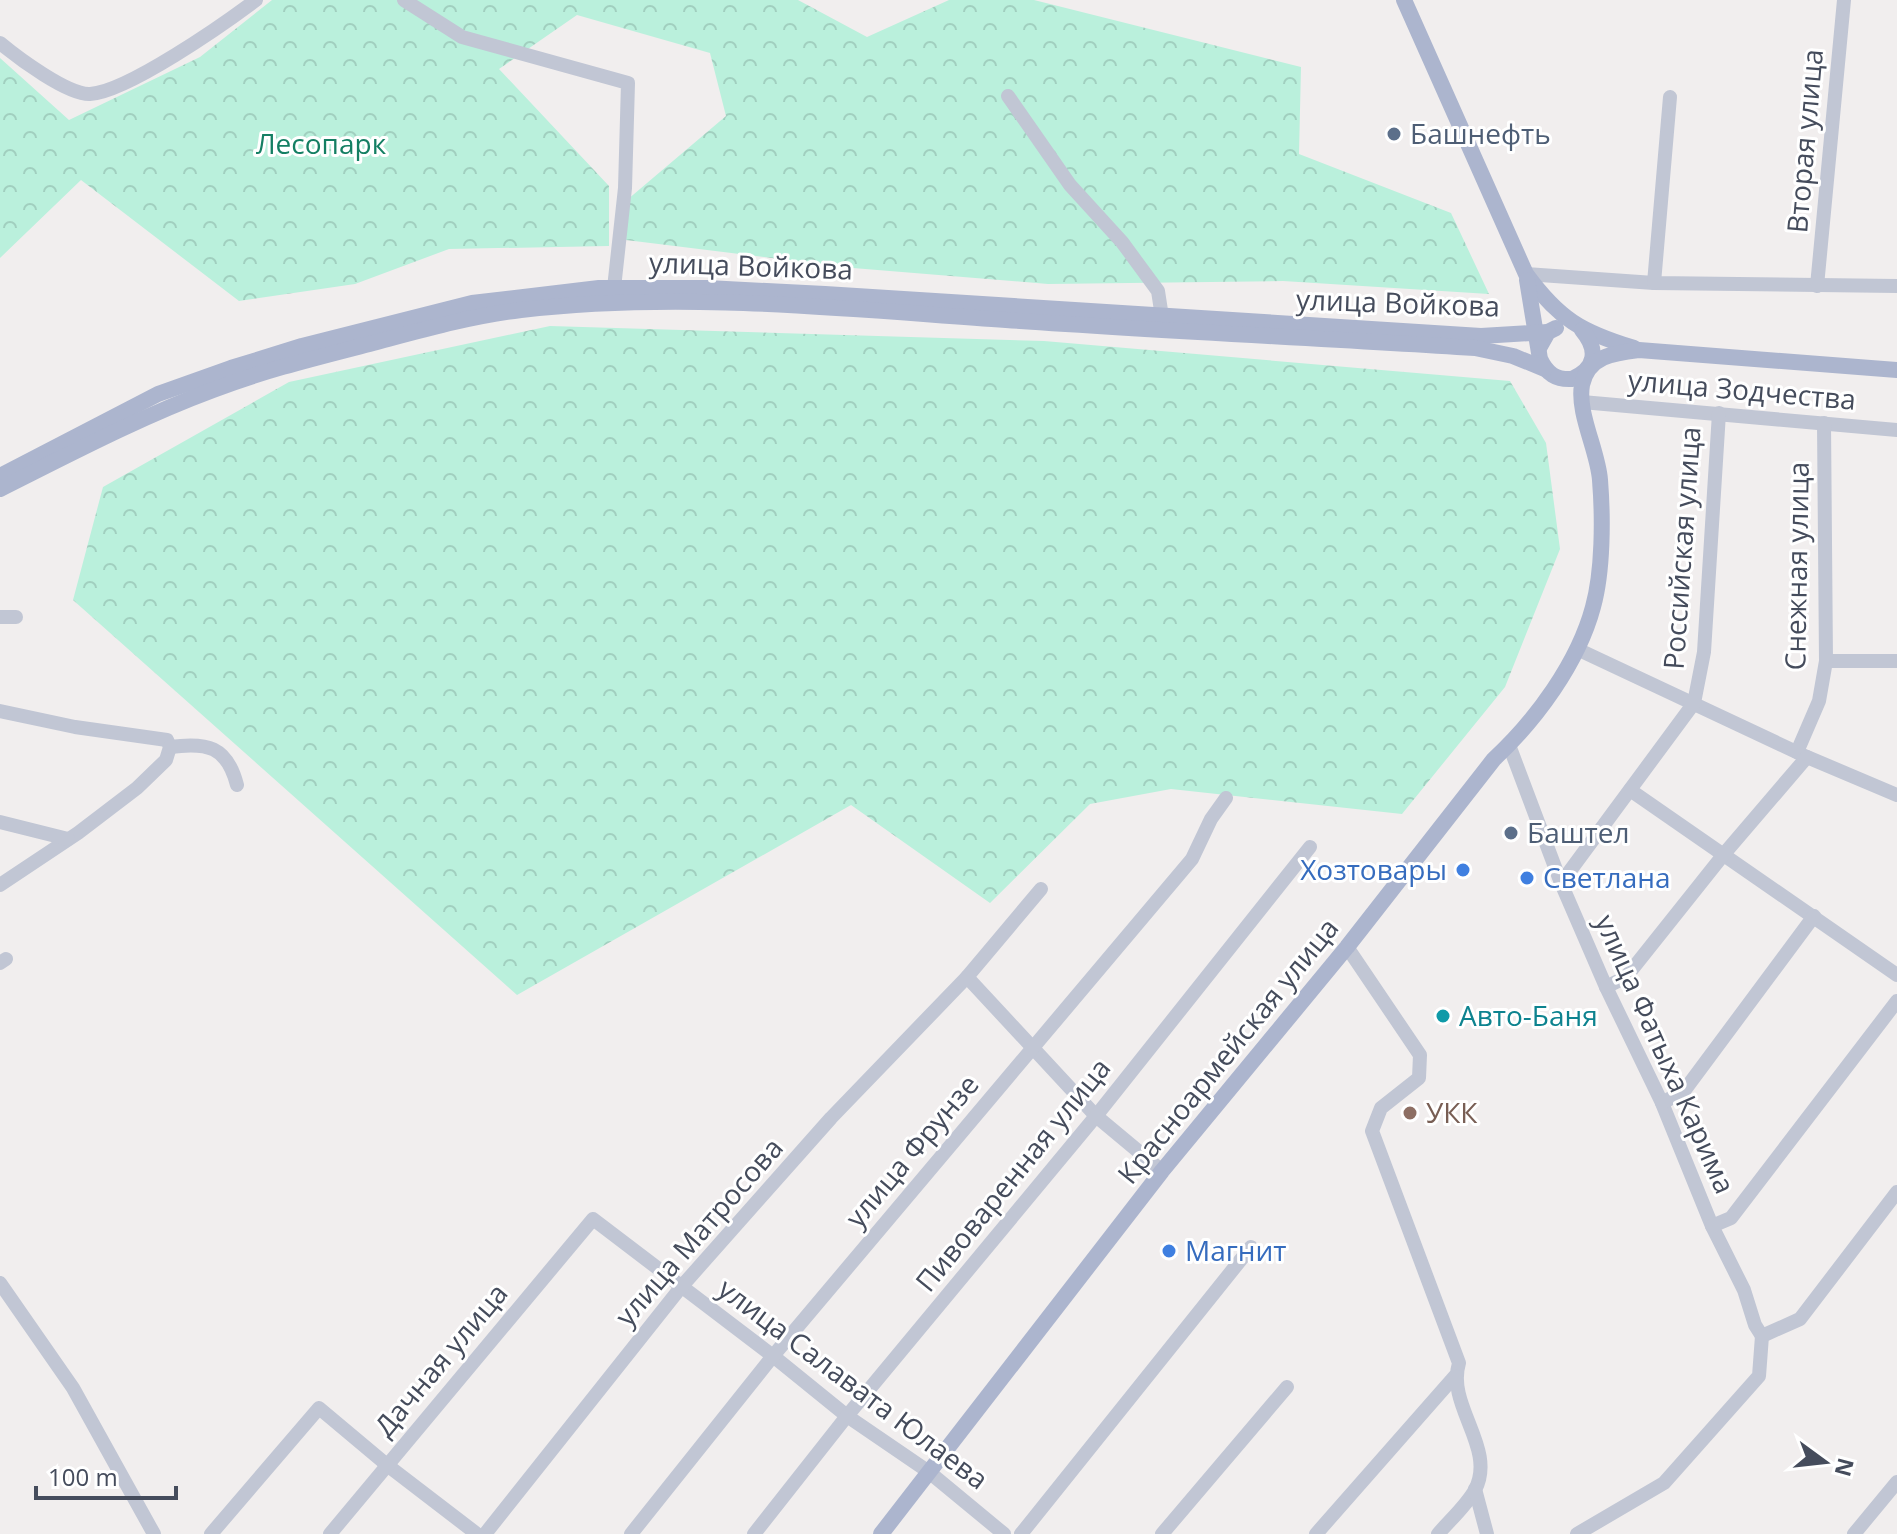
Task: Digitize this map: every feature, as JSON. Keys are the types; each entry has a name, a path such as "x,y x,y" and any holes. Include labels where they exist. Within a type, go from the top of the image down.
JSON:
{"main road":[{"path":"1404,0 1526,274 1541,331 1540,359 1549,373 1582,402"},
{"path":"1526,274 1542,295 1591,341 1593,355 1582,386 1582,402"},
{"name":"улица Войкова","path":"0,476 158,394 302,346 472,303 512,297 614,288 810,293 1481,336 1541,331"},
{"name":"улица Войкова","path":"0,489 131,425 212,390 271,370 443,324 517,311 615,302 726,302 1475,348 1513,356 1549,373"},
{"path":"1541,331 1571,325 1639,350"},
{"path":"1549,373 1572,379 1600,358 1639,350 1897,370"},
{"name":"Красноармейская улица","path":"881,1534 1162,1171 1347,947 1494,759 1547,698 1577,649 1593,607 1600,564 1600,478 1582,402"}],"street":[{"path":"0,43 69,88 88,95 112,90 215,31 256,0"},
{"path":"404,0 462,37 628,83 625,188 614,288"},
{"name":"Вторая улица","path":"1817,286 1844,0"},
{"path":"1008,96 1070,185 1122,242 1158,291 1162,317"},
{"path":"1654,283 1670,97"},
{"path":"1526,274 1654,283 1897,286"},
{"name":"улица Зодчества","path":"1582,402 1897,430"},
{"name":"Российская улица","path":"1561,883 1694,703 1704,652 1719,413"},
{"name":"Снежная улица","path":"1606,987 1626,977 1802,755 1819,701 1826,661 1824,423"},
{"path":"0,617 16,617"},
{"path":"1577,649 1802,755 1897,795"},
{"path":"1826,661 1897,661"},
{"path":"0,711 168,743 197,743 218,752 232,766 237,785"},
{"path":"0,885 137,788 166,760 168,743"},
{"name":"улица Фатыха Карима","path":"1509,745 1561,883 1606,987 1662,1103 1712,1226 1744,1290 1755,1325 1762,1336"},
{"path":"1630,790 1897,975"},
{"name":"улица Фрунзе","path":"631,1534 773,1356 1192,859 1211,819 1226,798"},
{"path":"0,822 68,839"},
{"name":"Пивоваренная улица","path":"754,1534 847,1416 1096,1116 1310,847"},
{"name":"улица Матросова","path":"485,1534 682,1286 831,1118 967,977 1041,889"},
{"path":"1662,1103 1684,1091 1814,916"},
{"path":"1316,1534 1455,1376 1459,1363 1372,1131 1381,1108 1419,1078 1420,1055 1347,947"},
{"path":"967,977 1096,1116 1162,1171"},
{"path":"1712,1226 1731,1218 1897,1001"},
{"path":"1577,1534 1664,1483 1759,1376 1762,1336 1800,1319 1897,1192"},
{"name":"улица Салавата Юлаева","path":"593,1219 847,1416 929,1472 1004,1534"},
{"name":"Дачная улица","path":"330,1534 593,1219"},
{"path":"1021,1534 1251,1247"},
{"path":"0,1283 73,1388 154,1534"},
{"path":"1455,1376 1462,1411 1481,1461 1475,1489 1487,1534"},
{"path":"1162,1534 1287,1387"},
{"path":"211,1534 319,1408 477,1534"},
{"path":"1854,1534 1897,1482"},
{"path":"1438,1534 1475,1489"}],"green space":[{"name":"Лесопарк","path":"272,0 798,0 867,37 949,0 1034,0 1301,67 1299,154 1451,213 1489,294 1283,281 1048,284 853,268 626,240 627,200 726,116 710,53 577,15 499,69 609,186 609,246 449,249 355,284 239,301 81,180 0,258 0,58 69,120 200,57"},
{"path":"550,326 1044,341 1510,381 1546,443 1560,549 1505,687 1402,814 1171,789 1090,804 990,903 851,805 517,995 73,600 103,487 289,382"}],"place":[{"name":"Башнефть","path":"1394,134"},
{"name":"Баштел","path":"1511,833"},
{"name":"Хозтовары","path":"1463,870"},
{"name":"Светлана","path":"1527,878"},
{"name":"Авто-Баня","path":"1443,1016"},
{"name":"УКК","path":"1410,1113"},
{"name":"Магнит","path":"1169,1251"}]}
